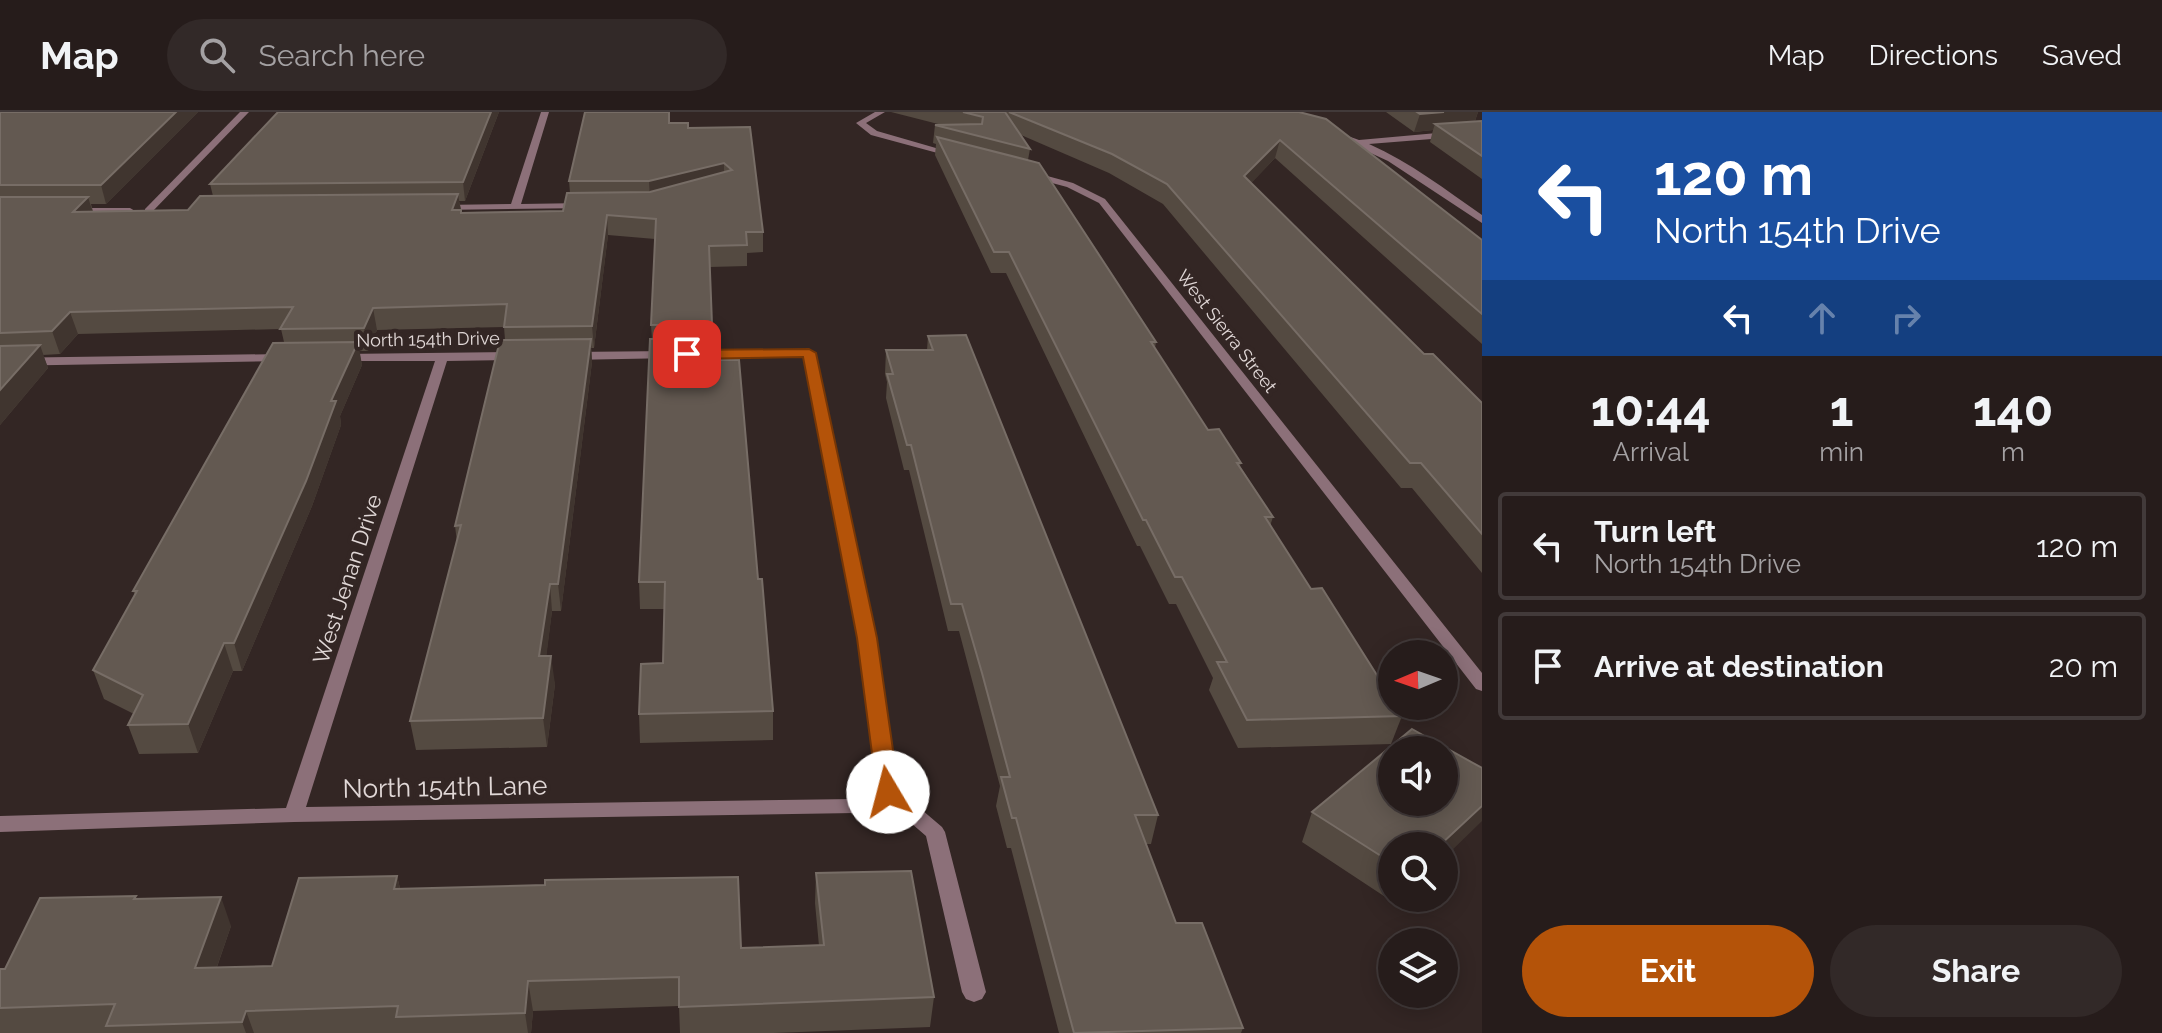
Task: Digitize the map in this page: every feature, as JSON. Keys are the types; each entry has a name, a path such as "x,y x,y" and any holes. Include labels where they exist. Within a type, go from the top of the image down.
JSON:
{"street":[{"path":"148,211 245,112"},
{"path":"515,207 545,112"},
{"path":"881,112 860,123 874,133 965,157"},
{"path":"1324,131 1362,142 1417,173 1482,220"},
{"path":"1362,142 1482,132"},
{"name":"West Sierra Street","path":"1010,169 1070,185 1102,201 1482,685"},
{"path":"435,208 605,206"},
{"path":"59,211 163,211"},
{"path":"553,356 809,353 867,638 888,792 935,832 974,992"},
{"name":"North 154th Drive","path":"331,358 537,356"},
{"name":"West Jenan Drive","path":"294,815 442,357"},
{"path":"0,362 299,358"},
{"name":"North 154th Lane","path":"0,824 294,815 855,806 888,792"}],"building":[{"path":"0,112 176,112 101,185 0,185"},
{"path":"278,112 491,112 463,182 210,184"},
{"path":"585,112 669,112 669,123 688,123 688,128 750,127 763,232 746,232 747,245 709,246 712,324 651,325 656,219 607,215 592,326 504,327 507,304 373,308 364,328 280,329 293,307 70,312 52,331 0,333 0,197 88,197 73,212 188,210 200,196 458,194 452,210 461,210 461,213 563,211 567,193 650,192 732,170 724,163 649,181 569,181"},
{"path":"963,112 1005,112 1030,149 935,125 982,124 983,117"},
{"path":"1009,112 1299,112 1326,119 1482,240 1482,314 1280,140 1244,176 1424,354 1433,354 1482,403 1482,534 1421,463 1410,463 1167,184 1112,154"},
{"path":"1482,121 1482,156 1435,124"},
{"path":"937,137 1039,163 1156,342 1151,342 1208,430 1219,429 1241,463 1237,463 1273,517 1265,517 1311,589 1322,588 1378,677 1378,717 1247,720 1217,662 1227,662 1182,577 1175,577 1146,520 1143,520 1009,252 994,252"},
{"path":"966,335 1158,815 1135,815 1176,923 1202,923 1243,1028 1074,1033 1016,818 1012,818 1001,777 1010,777 982,673 962,604 951,604 911,445 907,445 887,374 893,374 886,350 933,350 928,336"},
{"path":"713,338 713,360 739,360 773,711 639,714 641,664 663,663 665,582 639,582 650,339"},
{"path":"591,339 558,584 550,584 539,656 551,656 543,718 410,721 461,525 455,526 500,340"},
{"path":"358,342 331,401 336,401 306,481 234,643 224,643 188,724 128,725 143,695 93,670 137,591 133,591 273,343"},
{"path":"40,345 0,390 0,346"},
{"path":"1412,729 1425,736 1404,736"},
{"path":"1458,755 1482,768 1482,806 1454,832 1378,832 1378,854 1312,812 1378,757 1378,816 1458,816"},
{"path":"911,871 934,997 679,1007 679,977 528,981 525,1013 396,1017 398,1006 246,1011 242,1022 106,1026 115,1004 0,1008 0,969 5,969 40,898 221,897 195,968 272,966 299,878 397,876 394,889 545,885 545,880 738,877 741,948 824,945 816,873"}],"route":[{"path":"687,354 809,353 867,638 888,792"}]}
